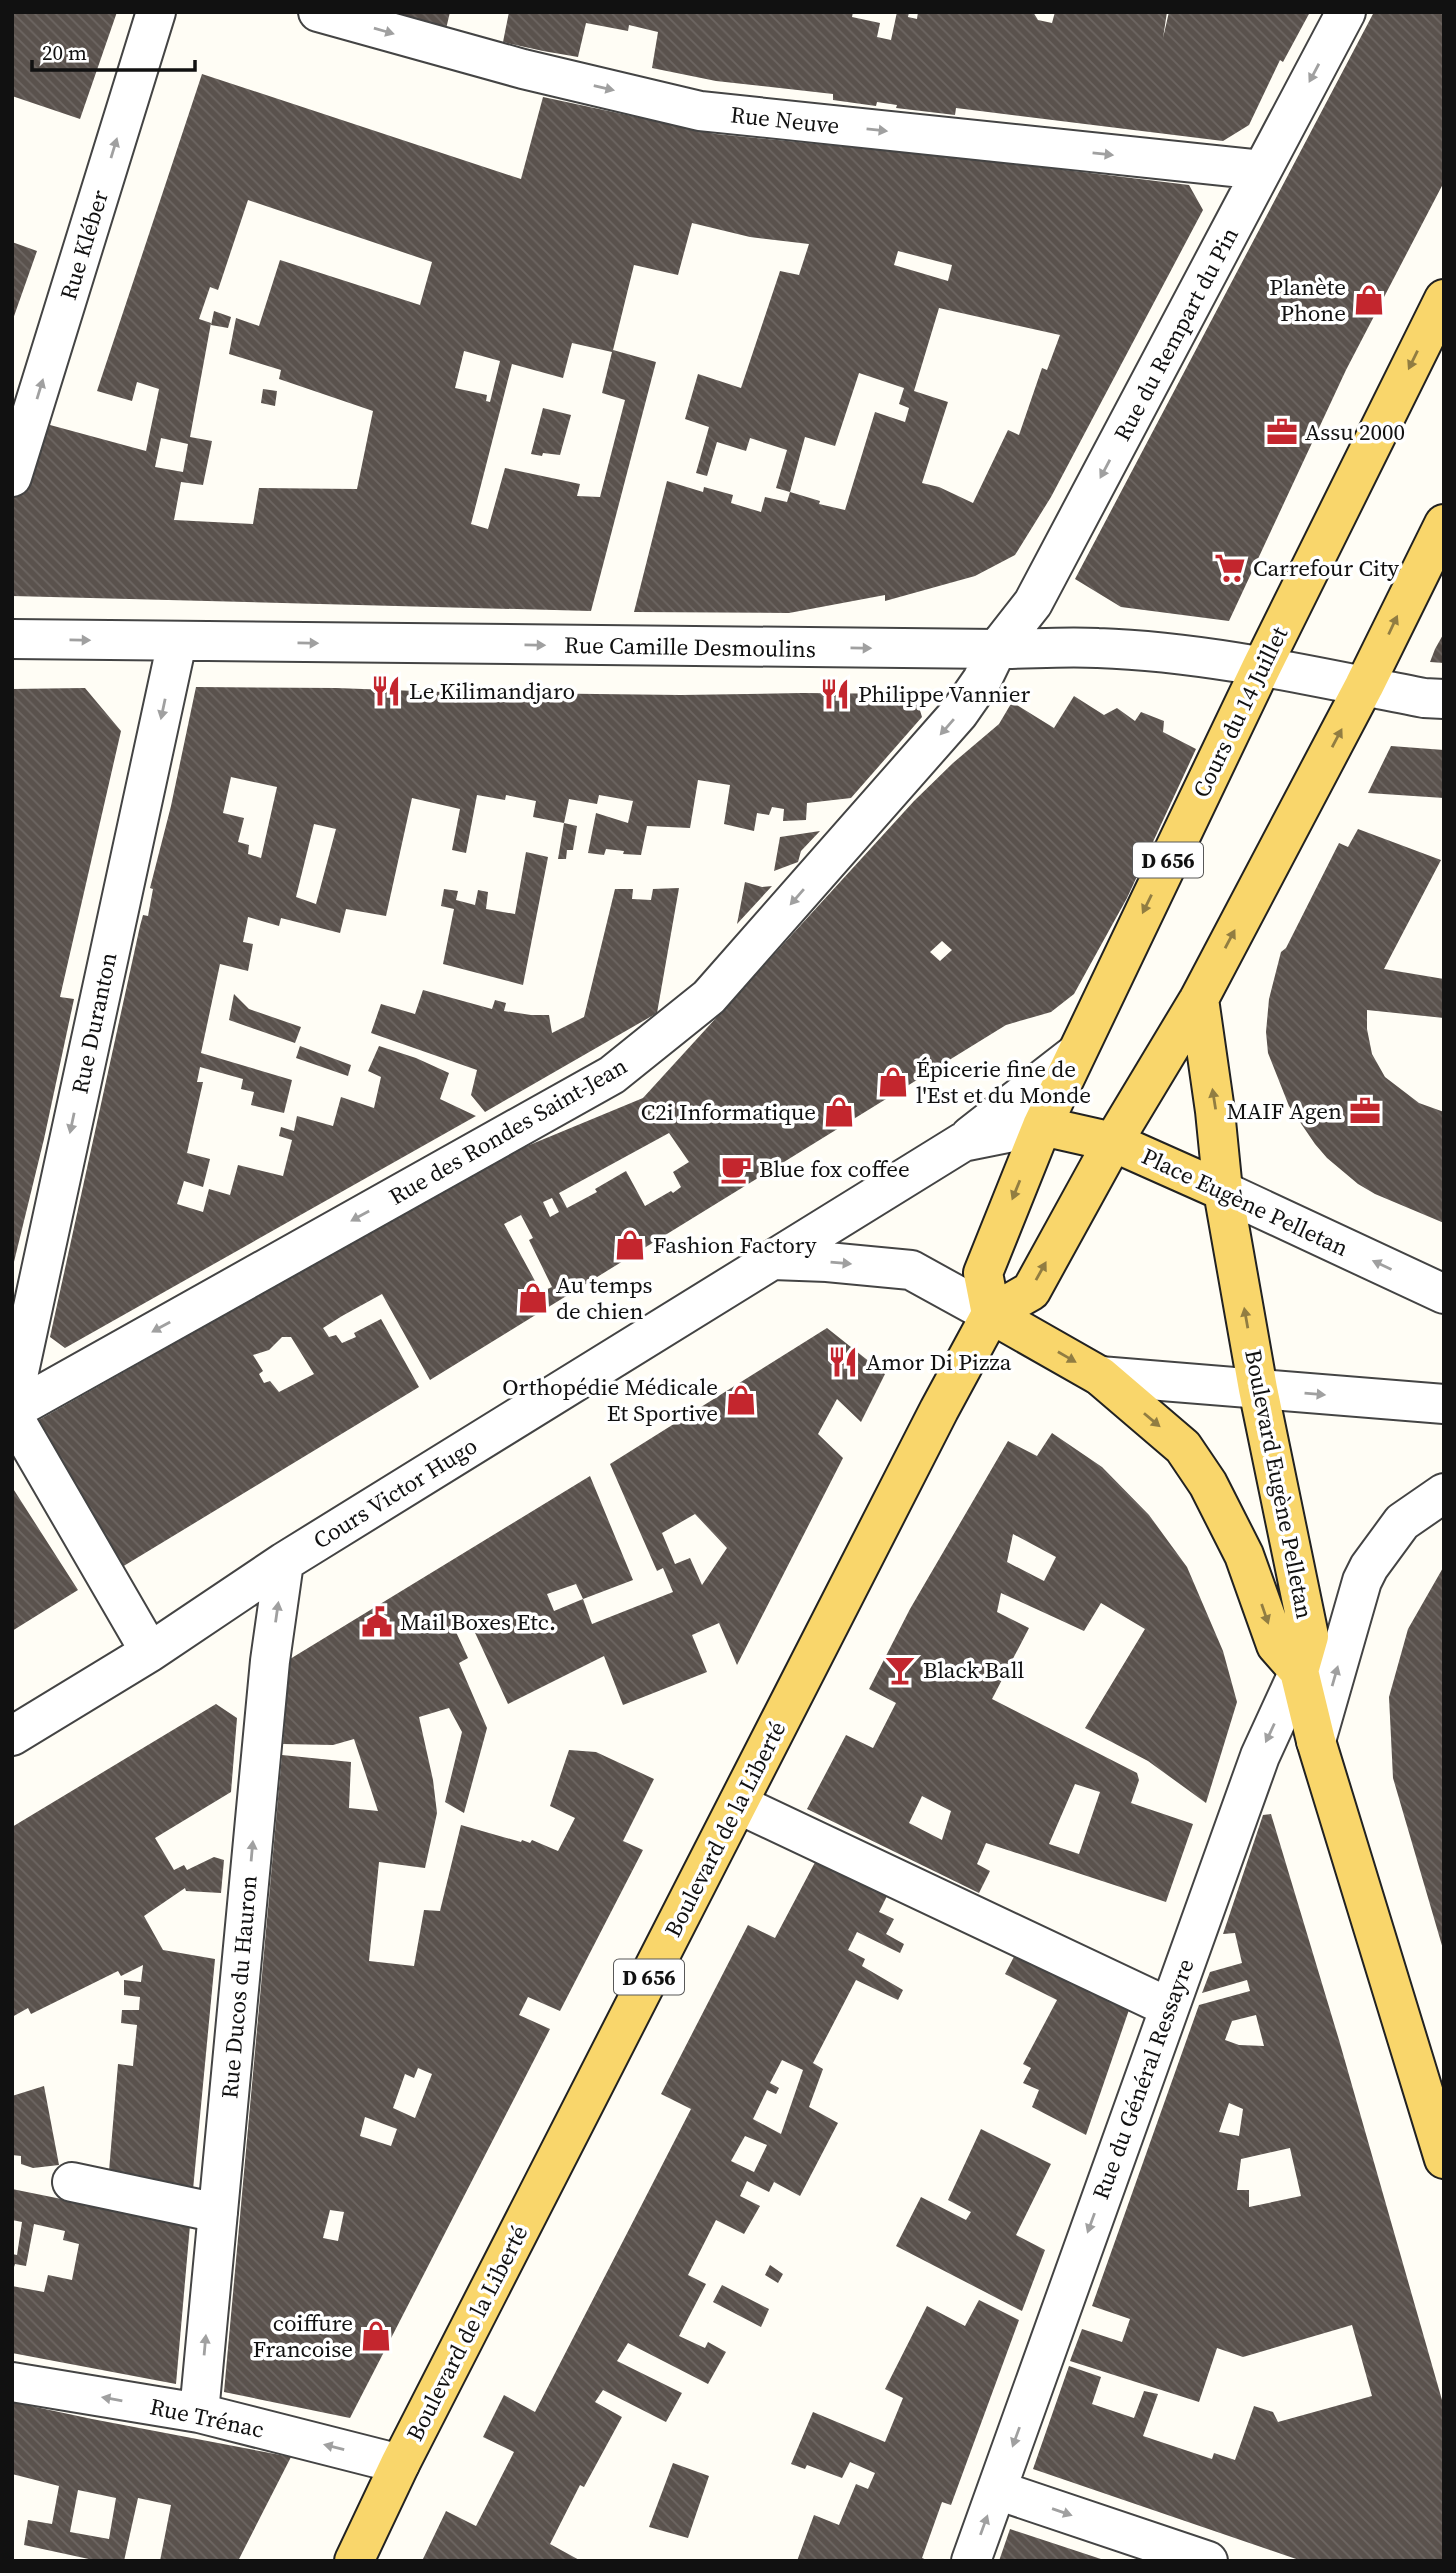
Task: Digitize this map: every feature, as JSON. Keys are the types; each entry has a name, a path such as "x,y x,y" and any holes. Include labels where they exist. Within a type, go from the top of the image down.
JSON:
{"main road":[{"name":"Cours du 14 Juillet","path":"1042,1126 1262,666 1444,299"},
{"path":"991,1314 1031,1291 1113,1142 1199,999 1364,686 1444,524"},
{"name":"Boulevard Eugène Pelletan","path":"1199,999 1223,1191 1258,1389 1310,1636 1299,1671"},
{"name":"Place Eugène Pelletan","path":"1042,1126 1113,1142 1223,1191"},
{"name":"D 656","path":"991,1314 983,1273 1042,1126"},
{"path":"991,1314 1100,1376 1183,1447 1208,1485 1244,1555 1276,1645 1299,1671 1316,1741 1444,2160"},
{"name":"Boulevard de la Liberté","path":"354,2561 400,2464 947,1394 991,1314"}],"street":[{"name":"Rue Kléber","path":"12,477 18,438 156,12"},
{"name":"Rue Neuve","path":"318,12 523,69 700,111 1262,170"},
{"name":"Rue du Rempart du Pin","path":"998,649 1033,603 1346,12"},
{"name":"Rue Camille Desmoulins","path":"12,639 1097,648 1167,653 1262,666 1424,698 1444,699"},
{"name":"Rue Duranton","path":"12,1404 177,642"},
{"name":"Rue des Rondes Saint-Jean","path":"12,1412 612,1075 709,997 959,713 982,680 998,649"},
{"path":"963,1142 1074,1055"},
{"name":"Cours Victor Hugo","path":"12,1736 150,1652 284,1562 963,1142 1042,1126"},
{"name":"Place Eugène Pelletan","path":"1223,1191 1444,1294"},
{"path":"773,1260 911,1270 991,1314"},
{"path":"1100,1376 1444,1404"},
{"path":"12,1412 150,1652"},
{"path":"1316,1741 1362,1581 1369,1566 1402,1522 1444,1493"},
{"name":"Rue Ducos du Hauron","path":"199,2413 270,1661 284,1562"},
{"name":"Rue du Général Ressayre","path":"971,2561 1259,1756 1299,1671"},
{"path":"738,1804 1168,2007"},
{"path":"72,2182 218,2213"},
{"name":"Rue Trénac","path":"12,2382 199,2413 400,2464"},
{"path":"997,2490 1208,2561"}],"building":[{"path":"12,12 117,12 80,119 12,96"},
{"path":"386,12 450,12 446,29"},
{"path":"509,12 853,12 852,17 880,23 877,37 891,40 897,12 909,12 908,17 917,19 918,12 1033,12 1038,20 1052,23 1055,12 1167,12 1163,38 1169,12 1310,12 1283,62 1280,60 1249,125 1223,141 956,108 955,115 896,108 897,105 877,102 876,106 833,100 833,94 716,81 652,68 658,32 629,25 628,31 586,23 578,57 543,51 503,42"},
{"path":"1374,12 1444,12 1444,182 1346,370 1229,621 1121,607 1075,579"},
{"path":"202,74 521,179 543,97 716,134 983,160 1189,185 1203,210 1051,497 1015,555 975,576 885,601 885,595 789,613 634,612 667,481 703,492 704,487 733,495 731,503 761,512 765,497 787,502 790,492 776,488 787,450 750,438 746,451 717,442 707,476 696,473 709,427 685,419 698,374 741,388 780,271 799,275 809,244 750,237 692,223 678,275 634,265 613,350 656,362 591,611 12,596 12,501 39,422 146,451 159,389 137,382 132,401 97,391","holes":["248,200 432,262 420,305 280,260 259,326 236,318 229,354 281,370 279,379 373,411 357,489 259,488 253,524 174,520 181,482 203,485 212,441 190,437 211,323 199,319 210,287 218,290","898,251 952,265 948,281 894,265","939,308 1060,335 1047,370 1042,368 1019,435 1008,430 973,503 939,487 922,483 948,402 914,391","572,343 612,352 602,393 625,400 600,497 577,496 580,484 505,468 488,529 471,524 512,364 563,378","464,351 500,361 490,402 486,401 487,395 455,388","859,373 904,388 899,404 909,408 905,422 875,412 845,510 819,504 820,501 790,492 805,437 835,446","161,438 188,444 183,472 155,467"]},
{"path":"12,242 37,251 13,319 12,319"},
{"path":"214,311 231,317 228,328 211,325"},
{"path":"263,389 277,391 275,406 261,403"},
{"path":"543,408 571,415 560,455 531,454"},
{"path":"1444,633 1444,663 1430,662 1435,649"},
{"path":"196,687 336,688 497,694 915,694 922,717 851,798 807,803 806,820 783,821 784,809 772,807 769,815 757,813 754,831 724,824 730,785 698,780 690,828 647,826 641,855 606,849 604,855 588,853 596,813 628,823 633,801 599,795 597,804 569,799 564,823 533,817 536,801 506,795 505,800 477,795 466,853 452,850 460,809 412,798 386,916 346,909 340,933 281,918 279,926 248,917 243,942 253,944 248,971 220,964 201,1053 292,1080 284,1113 251,1105 254,1092 241,1089 243,1079 200,1067 197,1082 203,1082 187,1153 210,1159 203,1187 184,1181 177,1204 203,1212 209,1189 230,1195 238,1165 283,1176 292,1140 279,1136 281,1127 294,1131 297,1116 333,1126 341,1097 374,1108 381,1077 368,1071 379,1046 416,1058 449,1073 440,1099 476,1116 65,1348 50,1337 140,926 143,915 148,916 153,889 150,888 171,806","holes":["231,777 277,787 261,858 248,854 249,845 238,842 244,818 223,813","314,824 336,829 316,904 296,897"]},
{"path":"85,688 121,731 60,997 74,999 12,1270 12,689"},
{"path":"1074,696 1104,715 1117,708 1135,721 1141,712 1164,721 1163,732 1196,749 1127,898 1074,994 1051,1012 1006,1025 430,1380 382,1294 342,1316 323,1328 329,1337 336,1335 342,1343 356,1337 354,1333 381,1319 419,1387 122,1567 37,1421 515,1151 643,1098 914,801 999,724 1012,702 1054,728","holes":["942,941 952,950 940,961 930,952","669,1133 689,1162 673,1172 681,1187 645,1206 626,1171 595,1189 597,1192 567,1208 559,1193","552,1198 559,1212 550,1217 543,1202","521,1215 533,1238 529,1240 552,1287 541,1292 504,1224","282,1337 291,1337 314,1374 279,1392 270,1381 264,1383 259,1374 263,1371 253,1355 269,1350"]},
{"path":"1391,746 1444,750 1444,798 1368,793"},
{"path":"564,823 577,826 573,850 567,850 566,859 558,859"},
{"path":"1358,829 1441,860 1384,969 1444,979 1444,1018 1367,1010 1367,1029 1372,1054 1385,1077 1419,1103 1444,1112 1444,1223 1375,1194 1358,1184 1327,1158 1289,1106 1268,1053 1266,1032 1269,999 1281,952 1286,948 1339,843 1348,847"},
{"path":"820,831 801,851 798,862 774,871 780,837"},
{"path":"526,852 548,857 523,985 443,964 454,909 441,906 444,889 458,891 456,900 475,905 478,890 488,892 486,909 515,914"},
{"path":"745,882 762,887 772,886 737,924"},
{"path":"679,888 657,1013 485,1112 471,1095 477,1070 371,1033 381,1004 415,1014 423,990 492,1009 495,1000 506,1003 504,1011 549,1015 552,1033 584,1017 615,889 633,889 632,899 651,900 653,889"},
{"path":"234,994 249,1009 301,1027 295,1043 229,1020"},
{"path":"300,1046 351,1065 348,1076 296,1058"},
{"path":"827,1328 885,1374 861,1422 837,1399 818,1434 843,1458 737,1665 719,1623 692,1635 707,1672 623,1705 604,1656 508,1704 471,1624 456,1632 468,1658 459,1663 487,1728 464,1813 445,1802 462,1732 449,1708 419,1717 433,1780 437,1813 425,1868 379,1862 369,1961 414,1966 424,1910 440,1911 461,1825 521,1842 530,1843 532,1840 558,1851 575,1818 550,1806 569,1750 596,1752 654,1779 623,1841 643,1850 560,2011 528,1997 519,2015 550,2029 350,2418 224,2392 282,1755 351,1762 349,1808 378,1811 354,1739 333,1745 283,1744 290,1659 590,1476 633,1580 583,1599 592,1624 673,1592 663,1568 657,1571 610,1464","holes":["695,1514 727,1548 702,1585 690,1558 675,1564 662,1533","576,1584 583,1599 554,1611 547,1594","418,2068 432,2074 415,2118 393,2108 405,2074 414,2078","365,2117 397,2129 391,2146 360,2136","330,2210 344,2212 338,2241 323,2238"]},
{"path":"1052,1433 1102,1467 1149,1515 1187,1567 1223,1651 1237,1702 1206,1803 1148,1761 1085,1728 1145,1629 1101,1603 1084,1631 1001,1593 997,1612 1029,1628 992,1699 1137,1773 1139,1780 1131,1803 1193,1824 1166,1902 986,1843 977,1864 990,1871 979,1893 807,1809 846,1735 873,1748 896,1703 869,1689 910,1609 1008,1441 1037,1456","holes":["1013,1534 1056,1557 1044,1581 1007,1562","1075,1784 1100,1792 1079,1854 1049,1844","922,1796 951,1811 942,1840 909,1823"]},
{"path":"12,1487 78,1590 12,1631"},
{"path":"1444,1566 1443,1949 1393,1778 1389,1697 1408,1629"},
{"path":"216,1704 237,1718 231,1792 155,1838 174,1870 184,1865 187,1870 214,1857 224,1860 221,1893 186,1891 185,1888 144,1916 163,1950 215,1959 192,2200 108,2183 118,2064 133,2066 137,2025 121,2023 122,2010 139,2010 140,1997 124,1995 124,1980 141,1982 143,1965 121,1976 118,1971 31,2014 28,2008 12,2017 12,1827"},
{"path":"1271,1814 1444,2407 1444,2561 1302,2561 1033,2469 1069,2366 1101,2377 1092,2404 1134,2418 1144,2391 1158,2394 1143,2436 1212,2459 1214,2453 1235,2460 1254,2406 1273,2412 1278,2422 1372,2396 1352,2325 1243,2357 1217,2348 1199,2402 1070,2361 1082,2329 1122,2342 1130,2319 1092,2306 1199,2005 1250,1991 1247,1980 1202,1993 1210,1972 1242,1963 1235,1933 1223,1934 1263,1815","holes":["1256,2015 1264,2046 1239,2045 1225,2040 1232,2021","1229,2103 1243,2109 1239,2136 1219,2132","1290,2148 1301,2196 1249,2207 1249,2190 1237,2190 1241,2159"]},
{"path":"821,1851 892,1886 879,1912 894,1919 886,1934 904,1944 900,1953 857,1932 848,1950 865,1959 862,1966 903,1990 898,2000 856,1980 813,2063 823,2069 809,2107 838,2123 800,2196 774,2182 769,2192 747,2181 740,2196 760,2206 744,2234 716,2220 688,2275 706,2284 679,2336 705,2348 708,2342 726,2352 708,2384 628,2343 617,2361 682,2393 666,2422 603,2390 595,2402 622,2417 584,2487 580,2485 550,2544 581,2561 422,2561 446,2511 476,2526 514,2452 483,2437 504,2395 535,2412 691,2109 661,2094 748,1925 775,1938","holes":["782,2060 803,2070 781,2134 753,2119 767,2090 776,2094 779,2088 770,2083","745,2136 767,2145 754,2172 731,2161"]},
{"path":"1018,1949 1131,2004 1086,2135 1032,2107 1039,2090 1023,2083 1031,2068 1023,2064 1057,2000 1005,1974"},
{"path":"44,2086 59,2165 33,2168 21,2164 21,2156 12,2155 12,2096"},
{"path":"981,2129 1051,2164 1016,2235 1045,2250 1022,2311 896,2246 921,2197 966,2220 971,2212 948,2200"},
{"path":"12,2189 190,2225 176,2384 12,2353 12,2286 44,2292 48,2275 72,2280 79,2244 63,2240 65,2231 34,2224 26,2266 15,2264 12,2273 12,2254 17,2255 22,2222 12,2220"},
{"path":"770,2265 783,2274 778,2283 765,2275"},
{"path":"722,2285 769,2309 761,2327 713,2302"},
{"path":"979,2300 1019,2320 951,2505 942,2502 922,2558 929,2561 797,2561 814,2515 839,2525 856,2484 868,2489 875,2473 850,2462 842,2478 807,2465 805,2469 791,2464 813,2412 885,2442 903,2398 885,2389 927,2306 965,2326"},
{"path":"12,2402 291,2457 238,2561 160,2561 171,2505 138,2498 124,2561 98,2561 24,2545 28,2520 52,2524 59,2486 12,2474","holes":["78,2490 116,2498 109,2539 70,2532"]},
{"path":"673,2463 709,2476 688,2538 649,2527"},
{"path":"1010,2529 1104,2560 1104,2561 999,2561"}],"place":[{"name":"Planète Phone","path":"1369,300"},
{"name":"Assu 2000","path":"1282,432"},
{"name":"Carrefour City","path":"1230,568"},
{"name":"Le Kilimandjaro","path":"386,691"},
{"name":"Philippe Vannier","path":"835,694"},
{"name":"Épicerie fine de l'Est et du Monde","path":"893,1082"},
{"name":"MAIF Agen","path":"1365,1111"},
{"name":"C2i Informatique","path":"839,1112"},
{"name":"Blue fox coffee","path":"736,1169"},
{"name":"Fashion Factory","path":"630,1245"},
{"name":"Au temps de chien","path":"533,1298"},
{"name":"Amor Di Pizza","path":"843,1362"},
{"name":"Orthopédie Médicale Et Sportive","path":"741,1400"},
{"name":"Mail Boxes Etc.","path":"377,1622"},
{"name":"Black Ball","path":"900,1670"},
{"name":"coiffure Francoise","path":"376,2336"}]}
